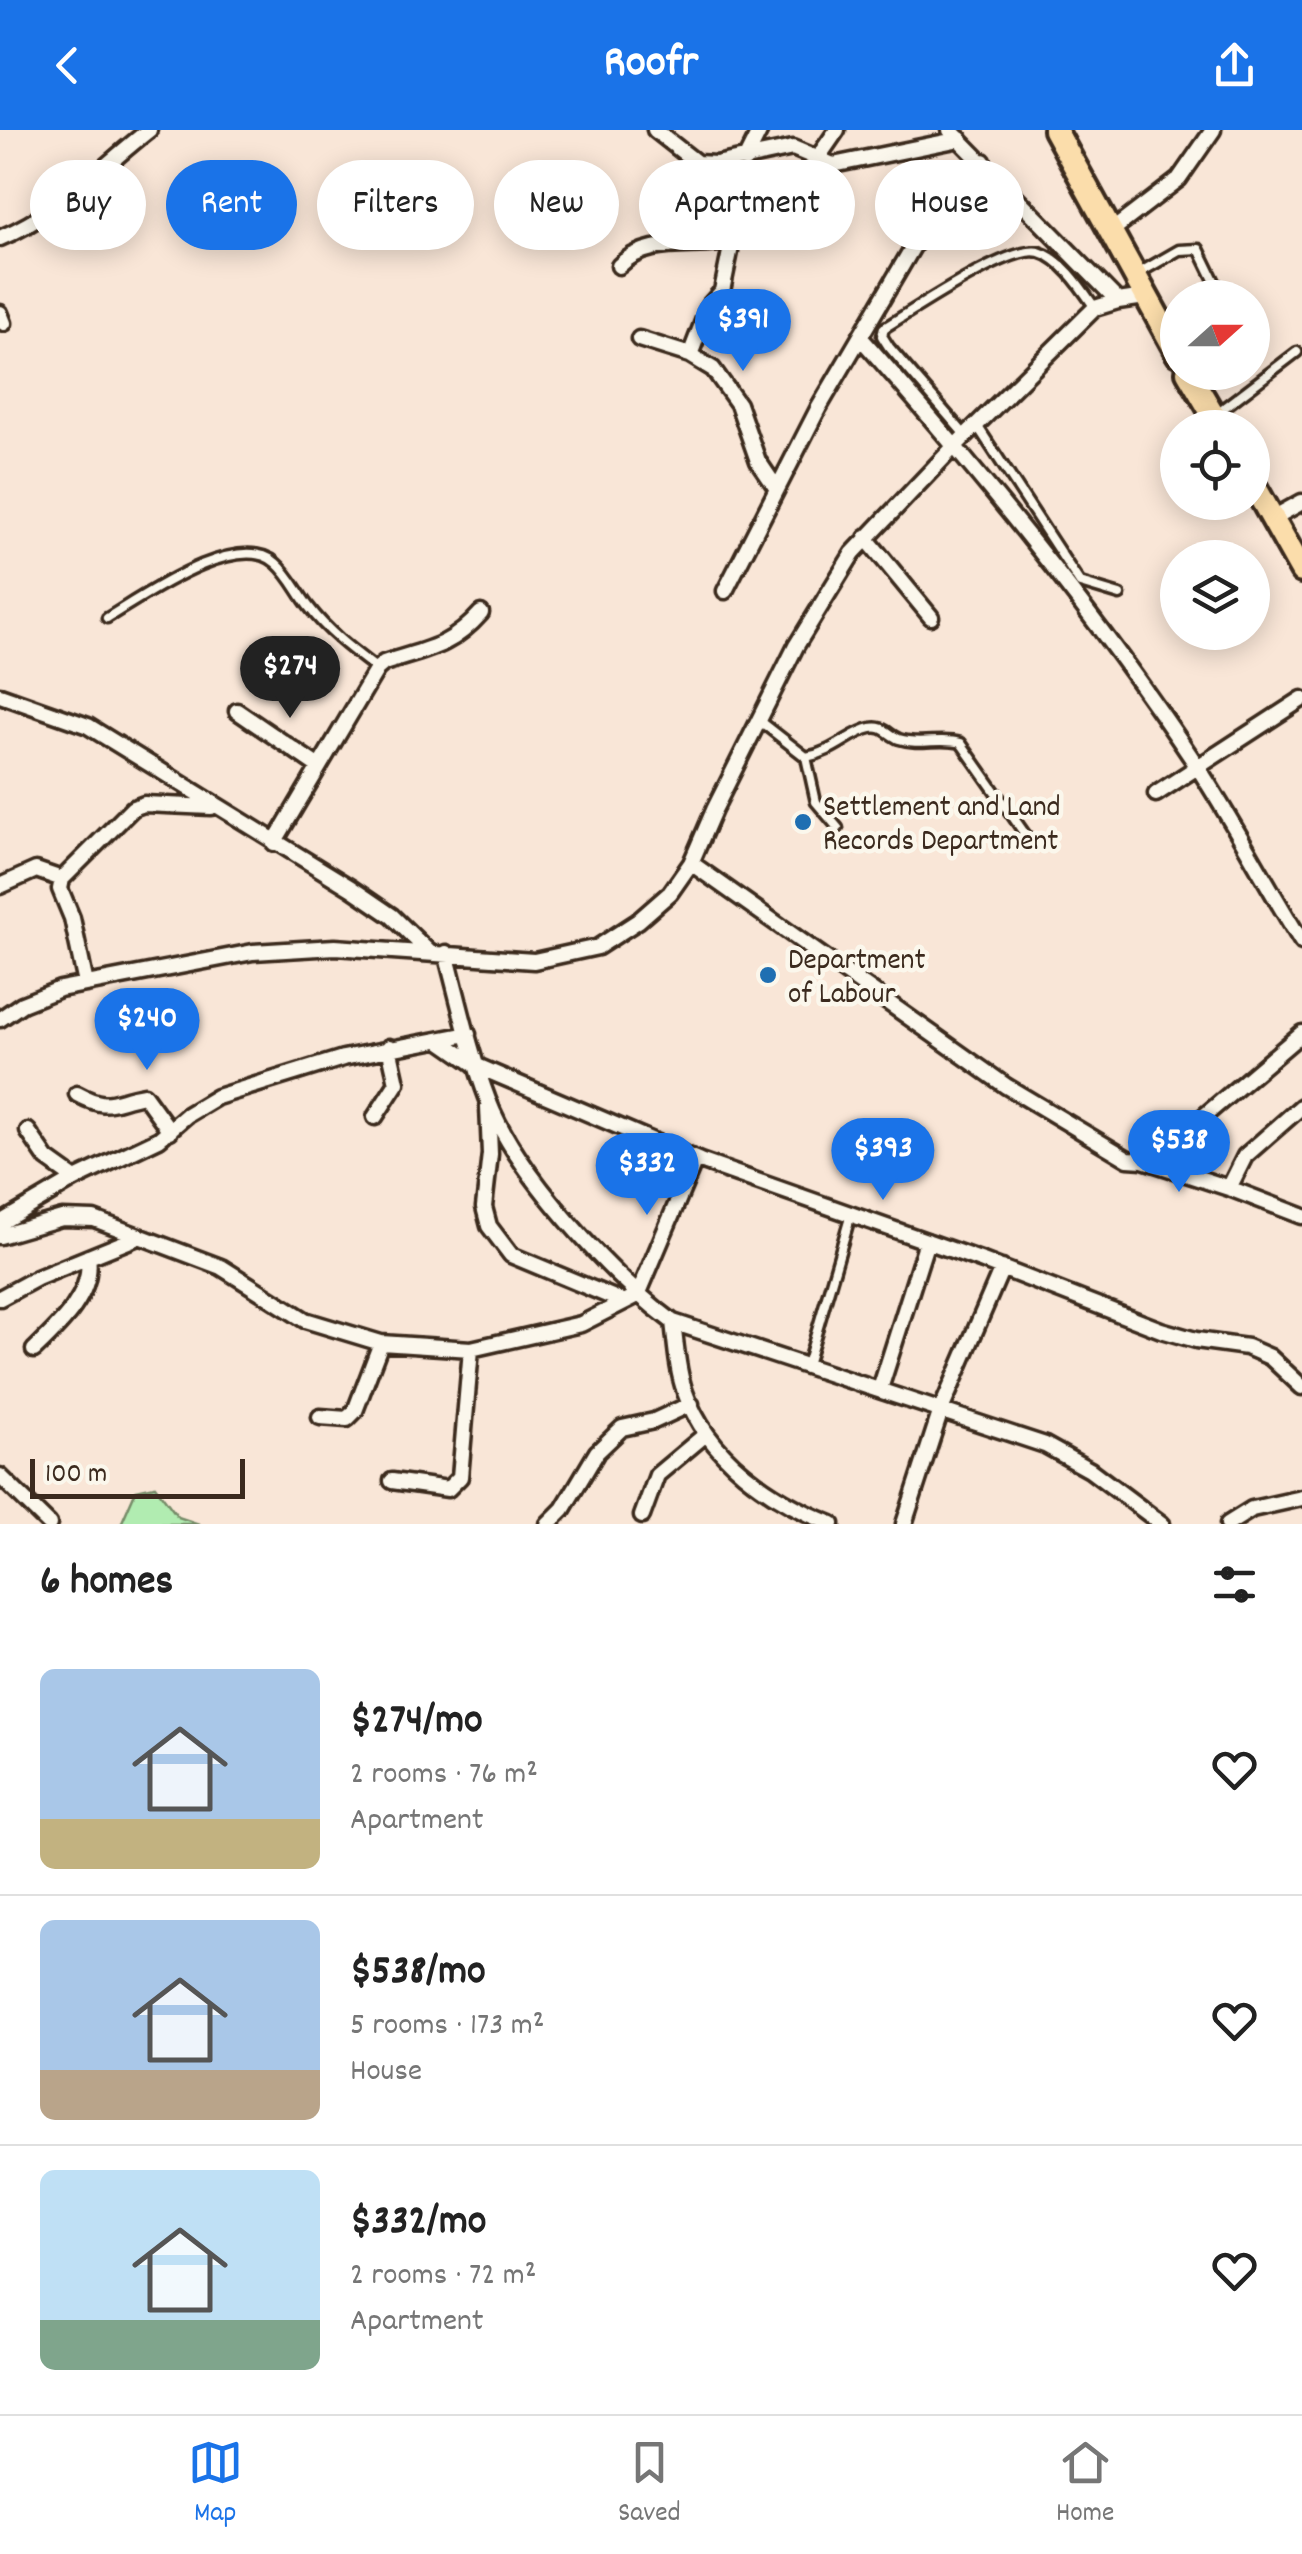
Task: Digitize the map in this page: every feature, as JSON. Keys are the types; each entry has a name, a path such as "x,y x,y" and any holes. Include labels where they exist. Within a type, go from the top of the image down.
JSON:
{"highway":[{"path":"1055,130 1160,319"},
{"path":"1270,511 1302,571"}],"street":[{"path":"0,238 67,200 149,130"},
{"path":"655,130 693,160"},
{"path":"745,160 760,130"},
{"path":"818,159 836,130"},
{"path":"1110,232 1179,179 1213,130"},
{"path":"745,160 792,148 834,165 955,135 982,160"},
{"path":"1024,204 1118,302"},
{"path":"619,266 626,258 649,250"},
{"path":"690,355 709,306 722,292 730,250"},
{"path":"725,591 777,489 911,250"},
{"path":"0,1019 22,1004 60,989 253,952 335,948 534,961 598,947 638,921 670,893 691,863 796,646 852,553 1095,308 1145,297"},
{"path":"860,337 965,435 1198,767 1302,942"},
{"path":"639,339 690,355 713,369 738,404 758,461 777,489"},
{"path":"1274,518 1302,502"},
{"path":"866,538 931,616"},
{"path":"274,843 378,669 462,635 481,612"},
{"path":"0,694 88,726 392,916 428,952"},
{"path":"1156,794 1302,700"},
{"path":"237,711 319,767"},
{"path":"86,984 72,918 60,889 62,879 133,808 144,804 217,807"},
{"path":"691,863 1006,1086 1128,1159 1143,1160 1302,1216"},
{"path":"0,886 36,870 62,879"},
{"path":"446,953 488,1102 543,1190 616,1274 631,1298"},
{"path":"1143,1160 1156,1156 1302,1032"},
{"path":"0,1223 170,1132 187,1115 217,1098 343,1058 468,1034"},
{"path":"441,1041 478,1066 696,1160 1002,1268 1161,1330 1196,1340 1247,1347 1270,1357 1302,1387"},
{"path":"375,1116 397,1083 389,1047"},
{"path":"77,1094 97,1105 114,1106 144,1095 170,1132"},
{"path":"488,1102 490,1154 484,1207 489,1226 511,1255 631,1298 673,1322 1045,1446 1090,1470 1162,1524"},
{"path":"1228,1188 1245,1156 1302,1106"},
{"path":"28,1131 47,1158 76,1179"},
{"path":"0,1236 77,1216 119,1226 138,1237 221,1267 305,1320 380,1343 471,1349 581,1324 631,1298 696,1160"},
{"path":"0,1298 37,1278 138,1237"},
{"path":"880,1389 927,1241"},
{"path":"34,1350 56,1329 86,1285 88,1257"},
{"path":"904,1524 940,1410 1002,1268"},
{"path":"673,1322 681,1374 690,1404 706,1434 748,1477 790,1508 832,1524"},
{"path":"320,1417 347,1418 356,1411 380,1343"},
{"path":"392,1481 448,1489 460,1477 471,1349"},
{"path":"548,1524 563,1509 597,1452 622,1428 654,1421 690,1404"},
{"path":"642,1516 657,1475 706,1434"},
{"path":"0,1476 49,1524"},
{"path":"1228,1524 1252,1509 1302,1498"}],"lane":[{"path":"1134,276 1179,250 1199,250 1214,280"},
{"path":"1095,308 1076,281 1050,258 1038,251 1020,252 962,280 884,328 882,336 965,435 1080,584 1120,594"},
{"path":"1230,410 1297,352"},
{"path":"107,618 185,571 228,556 263,555 284,572 339,640 378,669"},
{"path":"760,722 806,757 816,802 838,828"},
{"path":"806,757 823,754 869,728 883,728 896,738 916,742 946,738 961,743 1027,837"},
{"path":"807,1365 851,1214"}],"green space":[{"path":"155,1486 178,1517 199,1524 121,1524 136,1490"}],"place":[{"name":"Settlement and Land Records Department","path":"803,822"},
{"name":"Department of Labour","path":"768,975"}]}
